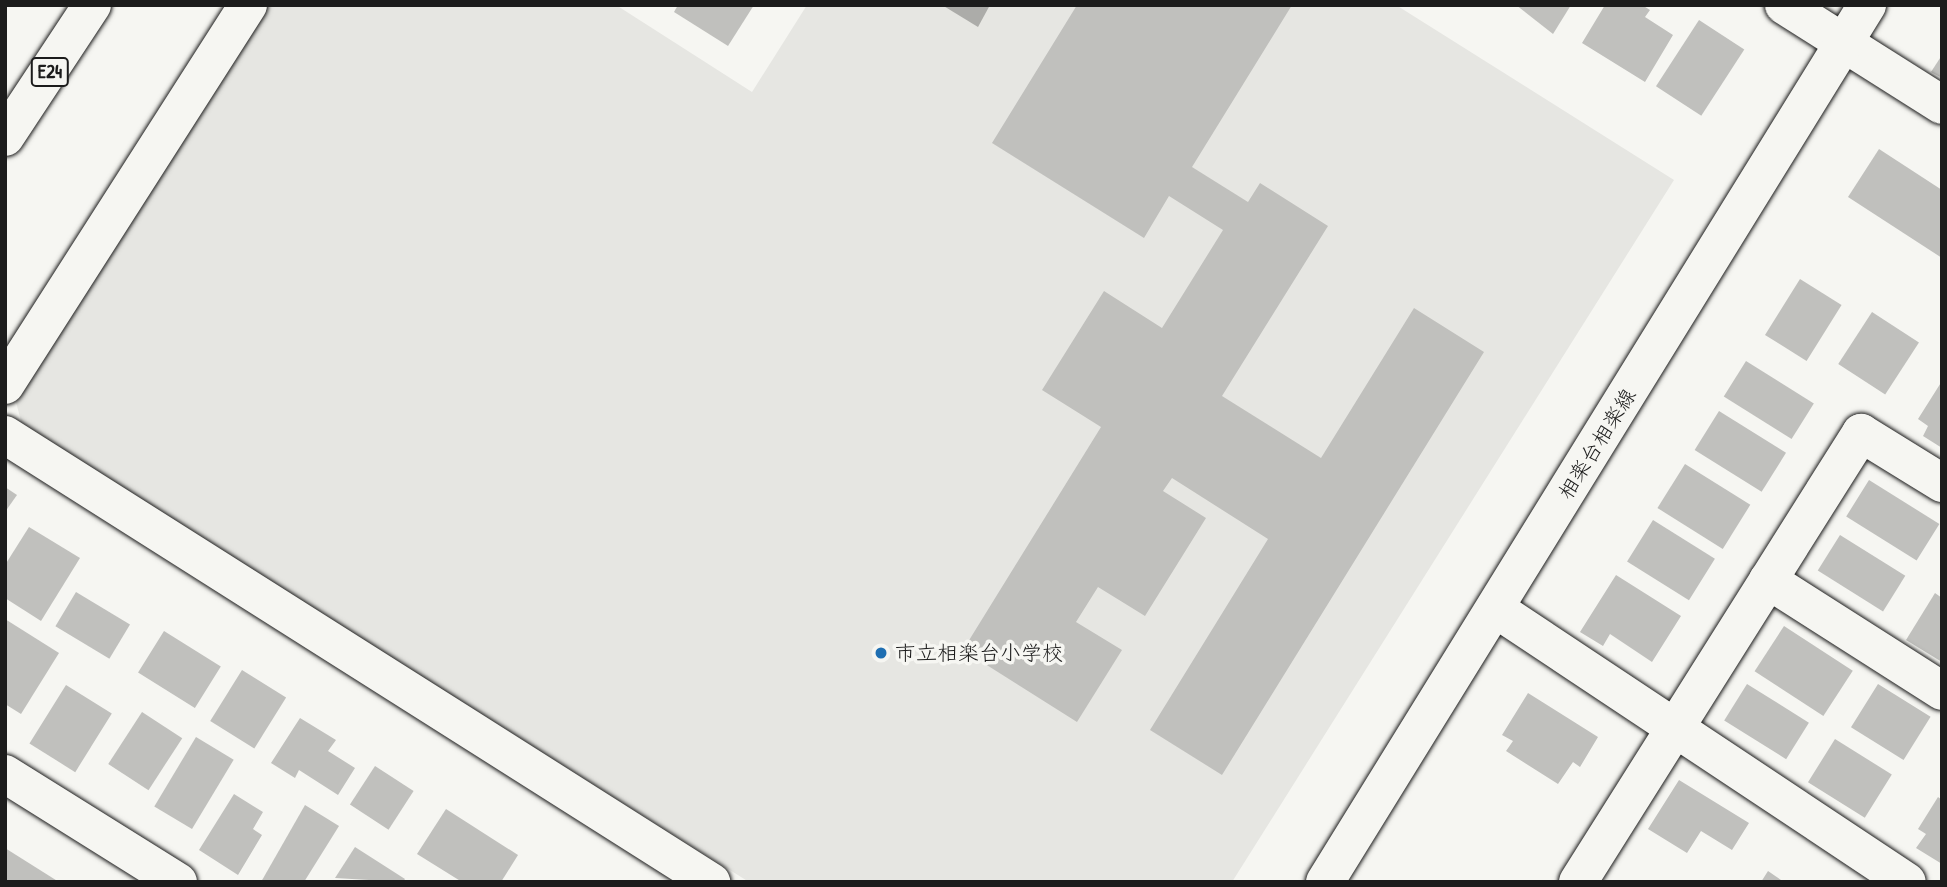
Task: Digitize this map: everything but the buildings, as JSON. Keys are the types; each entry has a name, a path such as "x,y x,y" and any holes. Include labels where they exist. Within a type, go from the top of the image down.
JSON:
{"main road":[{"name":"E24","path":"5,136 92,5"},
{"path":"5,386 248,5"},
{"path":"1784,5 1942,106"},
{"name":"相楽台相楽線","path":"1325,882 1867,5"},
{"path":"1578,882 1861,433 1942,483"},
{"path":"5,435 711,882"},
{"path":"1768,580 1942,691"},
{"path":"1496,609 1678,724 1908,882"},
{"path":"5,774 178,882"}],"shaded area":[{"name":"市立相楽台小学校","path":"268,5 616,5 752,92 807,5 1396,5 1674,180 1232,882 749,882 22,425 16,402"},
{"path":"942,5 990,5 978,27"}],"place":[{"name":"市立相楽台小学校","path":"881,653"}]}
